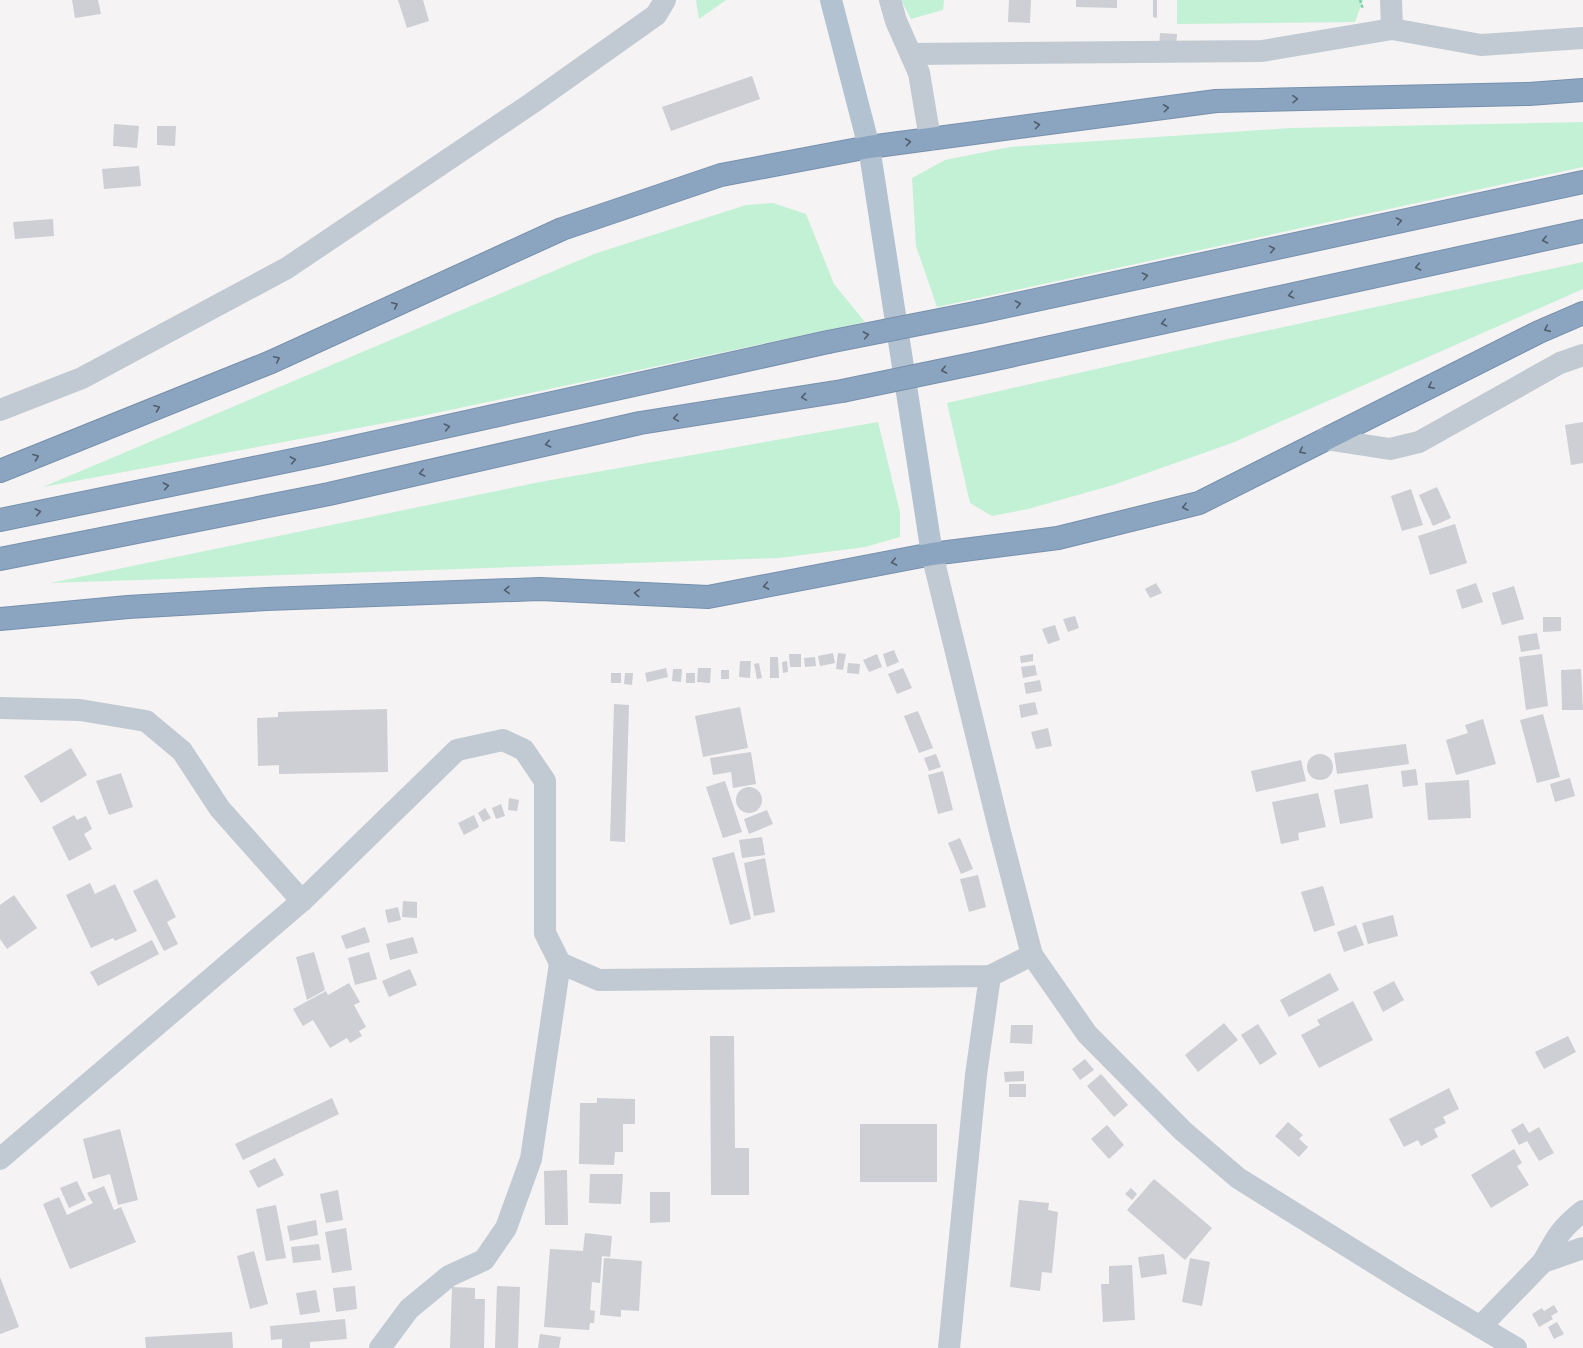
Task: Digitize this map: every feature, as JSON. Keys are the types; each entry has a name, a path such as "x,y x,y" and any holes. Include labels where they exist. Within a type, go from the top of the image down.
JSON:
{"highway":[{"path":"0,471 271,362 562,229 721,175 869,147 1216,101 1529,94 1583,90"},
{"path":"0,520 322,454 828,342 980,312 1583,182"},
{"path":"0,559 329,494 640,423 842,391 982,362 1583,231"},
{"path":"0,619 128,607 260,599 540,589 708,597 932,554 1058,538 1199,503 1540,332 1583,313"}],"main road":[{"path":"832,0 869,147 932,554"}],"street":[{"path":"0,410 82,378 287,268 532,103 644,24 656,15 665,0"},
{"path":"890,0 896,21 920,73 930,139"},
{"path":"1391,0 1392,28"},
{"path":"911,54 1262,51 1392,28 1481,45 1583,38"},
{"path":"1325,439 1390,449 1419,442 1560,363 1583,354"},
{"path":"932,554 997,820 1032,955 1087,1034 1183,1131 1238,1178 1408,1284 1516,1348"},
{"path":"0,708 80,710 146,721 182,751 220,809 302,901"},
{"path":"0,1159 302,901 457,750 503,740 524,750 545,781 545,933 560,963 531,1159 506,1228 484,1260 449,1276 409,1309 380,1348"},
{"path":"560,963 599,980 990,976 1032,955"},
{"path":"949,1348 976,1075 990,976"},
{"path":"1480,1327 1543,1262 1564,1226 1583,1211"},
{"path":"1543,1262 1583,1248"}],"green space":[{"path":"696,0 726,0 699,19"},
{"path":"901,0 944,0 943,10 911,19"},
{"path":"1177,0 1363,0 1355,22 1177,24"},
{"path":"1583,122 1583,167 937,307 916,246 912,178 945,160 1010,147 1292,128"},
{"path":"773,203 806,214 834,284 865,322 417,417 43,487 594,254 746,205"},
{"path":"1583,262 1583,289 1232,443 1113,485 1028,509 992,516 970,503 947,403 1228,339"},
{"path":"878,422 900,512 900,537 865,547 779,558 50,583 540,482"}],"building":[{"path":"72,0 98,0 101,14 75,18"},
{"path":"398,0 423,0 429,21 407,28"},
{"path":"1009,0 1031,0 1030,23 1008,22"},
{"path":"1076,0 1117,0 1117,8 1076,7"},
{"path":"1153,0 1157,0 1157,18 1153,17"},
{"path":"1160,33 1177,34 1176,47 1159,46"},
{"path":"752,76 760,99 671,131 662,107"},
{"path":"114,124 139,126 137,148 113,146"},
{"path":"157,126 176,126 175,146 157,145"},
{"path":"139,166 141,186 104,189 102,169"},
{"path":"53,219 54,236 15,239 13,222"},
{"path":"1583,422 1583,463 1571,465 1565,425"},
{"path":"1437,487 1451,518 1433,526 1419,495"},
{"path":"1411,489 1423,525 1402,531 1391,496"},
{"path":"1455,524 1467,563 1430,575 1418,536"},
{"path":"1156,583 1162,593 1150,598 1145,589"},
{"path":"1476,583 1483,602 1462,609 1456,590"},
{"path":"1514,586 1524,619 1502,625 1492,593"},
{"path":"1075,616 1079,628 1068,632 1063,619"},
{"path":"1543,617 1561,617 1561,631 1543,632"},
{"path":"1055,625 1060,640 1048,644 1042,629"},
{"path":"1537,633 1540,649 1521,652 1518,636"},
{"path":"894,650 899,662 887,667 883,654"},
{"path":"833,653 835,663 820,666 818,656"},
{"path":"838,653 846,654 843,670 836,669"},
{"path":"789,654 801,654 801,667 790,667"},
{"path":"877,654 882,667 869,672 863,660"},
{"path":"1033,654 1033,661 1021,663 1020,656"},
{"path":"1542,654 1548,706 1526,710 1519,657"},
{"path":"770,657 778,657 779,678 770,678"},
{"path":"815,657 816,666 805,667 804,658"},
{"path":"740,661 751,661 750,678 739,677"},
{"path":"787,661 788,672 783,673 782,662"},
{"path":"759,663 762,678 757,679 754,664"},
{"path":"848,663 860,664 859,674 847,673"},
{"path":"1035,665 1037,675 1023,678 1021,667"},
{"path":"666,668 668,677 647,682 645,673"},
{"path":"698,668 711,668 710,683 697,682"},
{"path":"903,668 912,688 897,694 888,674"},
{"path":"673,669 682,669 681,682 672,681"},
{"path":"1581,669 1583,710 1562,710 1561,670"},
{"path":"721,670 729,670 729,679 721,679"},
{"path":"611,673 621,673 621,683 611,683"},
{"path":"625,673 633,673 632,685 624,684"},
{"path":"686,673 695,673 695,683 686,683"},
{"path":"1040,680 1042,691 1026,694 1024,683"},
{"path":"1035,702 1038,714 1021,718 1019,705"},
{"path":"614,704 629,705 625,842 610,841"},
{"path":"740,707 748,748 703,757 695,716"},
{"path":"387,709 388,772 279,774 279,765 258,766 257,718 278,717 278,712"},
{"path":"918,711 933,748 919,753 904,716"},
{"path":"1543,714 1560,777 1537,783 1520,720"},
{"path":"1483,719 1496,764 1456,775 1446,740 1468,733 1465,725"},
{"path":"1048,728 1052,746 1036,749 1031,732"},
{"path":"1406,744 1409,764 1337,774 1334,753"},
{"path":"71,748 87,775 41,803 24,776"},
{"path":"751,752 756,784 733,788 731,772 713,775 710,758"},
{"path":"936,754 941,767 929,771 924,758"},
{"path":"1320,754 1329,758 1333,767 1329,776 1320,780 1311,776 1307,767 1311,758"},
{"path":"1301,760 1306,781 1256,792 1251,771"},
{"path":"1416,769 1418,785 1403,787 1401,771"},
{"path":"943,771 953,810 938,814 928,775"},
{"path":"121,773 133,807 109,815 96,781"},
{"path":"1570,778 1575,796 1555,802 1550,784"},
{"path":"1469,780 1471,818 1428,820 1425,783"},
{"path":"725,781 742,832 723,838 706,787"},
{"path":"1368,784 1373,818 1340,824 1334,790"},
{"path":"749,787 758,791 762,800 758,809 749,813 740,809 736,800 740,791"},
{"path":"1318,793 1326,827 1298,833 1299,840 1281,844 1272,802"},
{"path":"509,798 519,800 517,811 508,810"},
{"path":"501,804 505,816 496,819 492,808"},
{"path":"485,808 491,818 483,822 478,813"},
{"path":"767,810 773,824 749,834 744,819"},
{"path":"74,815 77,820 86,816 92,829 84,834 92,849 69,861 52,827"},
{"path":"474,815 479,827 464,835 458,823"},
{"path":"762,837 765,855 742,858 739,840"},
{"path":"960,838 973,869 961,874 948,843"},
{"path":"734,852 751,919 730,925 712,858"},
{"path":"765,858 775,912 754,916 744,863"},
{"path":"978,875 986,907 969,912 960,879"},
{"path":"157,879 176,917 167,922 178,944 164,951 133,891"},
{"path":"90,883 95,894 115,884 137,931 115,941 113,938 91,948 66,895"},
{"path":"1323,886 1335,925 1314,932 1301,892"},
{"path":"14,895 37,928 7,949 0,939 0,905"},
{"path":"403,901 417,902 417,918 402,917"},
{"path":"398,907 401,920 388,923 385,910"},
{"path":"1393,915 1398,936 1368,944 1362,923"},
{"path":"1356,925 1364,945 1344,952 1337,932"},
{"path":"365,927 370,942 346,949 341,936"},
{"path":"413,937 418,953 390,960 386,944"},
{"path":"152,940 159,954 98,986 90,972"},
{"path":"314,952 325,990 307,1000 296,957"},
{"path":"369,952 377,979 355,985 348,958"},
{"path":"410,969 417,985 389,997 382,981"},
{"path":"1330,973 1339,990 1289,1017 1280,1000"},
{"path":"1394,981 1404,1000 1383,1012 1373,992"},
{"path":"349,983 360,1002 354,1005 366,1027 359,1031 362,1036 350,1043 347,1038 330,1048 313,1020 303,1026 293,1009 326,991 328,995"},
{"path":"1353,1001 1373,1040 1319,1068 1301,1035 1320,1025 1317,1020"},
{"path":"1224,1023 1238,1040 1198,1072 1185,1055"},
{"path":"1258,1024 1277,1054 1260,1065 1241,1035"},
{"path":"1011,1025 1033,1025 1032,1044 1010,1043"},
{"path":"710,1036 734,1036 735,1148 749,1148 749,1195 711,1195"},
{"path":"1568,1036 1576,1052 1544,1069 1535,1052"},
{"path":"1085,1059 1094,1070 1080,1080 1072,1069"},
{"path":"1024,1071 1024,1081 1005,1082 1004,1072"},
{"path":"1101,1074 1128,1105 1114,1117 1087,1086"},
{"path":"1009,1084 1026,1084 1026,1097 1009,1097"},
{"path":"1449,1088 1459,1109 1443,1117 1446,1123 1434,1129 1438,1137 1421,1146 1418,1140 1404,1147 1389,1119"},
{"path":"332,1098 339,1114 243,1160 235,1144"},
{"path":"597,1098 635,1099 635,1124 623,1124 623,1152 615,1152 614,1165 579,1164 580,1103 597,1103"},
{"path":"1288,1122 1303,1135 1299,1139 1308,1147 1299,1157 1275,1136"},
{"path":"1523,1123 1529,1133 1539,1127 1554,1153 1539,1161 1527,1141 1519,1145 1511,1130"},
{"path":"860,1124 937,1124 937,1182 860,1182"},
{"path":"1107,1125 1124,1145 1109,1159 1091,1139"},
{"path":"120,1129 138,1200 118,1205 110,1174 93,1179 83,1139"},
{"path":"1514,1149 1522,1163 1517,1166 1529,1185 1491,1208 1471,1175"},
{"path":"275,1158 284,1175 258,1188 249,1171"},
{"path":"567,1170 568,1225 545,1225 544,1171"},
{"path":"590,1174 623,1174 621,1204 589,1203"},
{"path":"1154,1179 1212,1228 1185,1260 1127,1210"},
{"path":"77,1181 86,1200 69,1208 60,1188"},
{"path":"104,1186 114,1210 121,1207 136,1242 70,1269 43,1204 59,1197 67,1215 93,1203 87,1193"},
{"path":"1131,1188 1137,1194 1132,1200 1125,1194"},
{"path":"338,1190 343,1220 326,1223 320,1194"},
{"path":"650,1192 670,1192 670,1222 650,1223"},
{"path":"1019,1200 1049,1203 1048,1210 1058,1212 1052,1273 1042,1272 1040,1291 1010,1287"},
{"path":"276,1205 286,1258 266,1261 256,1209"},
{"path":"316,1220 318,1235 290,1241 287,1226"},
{"path":"346,1228 352,1270 332,1273 325,1232"},
{"path":"585,1233 612,1236 610,1257 602,1256 600,1283 592,1282 590,1310 595,1311 594,1323 590,1323 589,1330 544,1327 550,1249 583,1251"},
{"path":"319,1244 321,1260 293,1263 291,1247"},
{"path":"254,1251 268,1304 250,1309 237,1256"},
{"path":"1164,1254 1167,1274 1141,1278 1138,1257"},
{"path":"604,1258 642,1261 639,1311 621,1310 621,1317 600,1315"},
{"path":"1190,1258 1210,1262 1202,1306 1182,1302"},
{"path":"1132,1265 1135,1320 1103,1322 1101,1284 1109,1284 1109,1266"},
{"path":"0,1277 19,1327 0,1334"},
{"path":"355,1286 357,1309 336,1312 333,1288"},
{"path":"497,1286 520,1287 518,1348 495,1348"},
{"path":"452,1287 475,1288 475,1299 485,1299 484,1348 450,1348"},
{"path":"316,1290 320,1312 300,1315 296,1293"},
{"path":"1554,1305 1558,1312 1551,1316 1553,1319 1539,1327 1532,1314 1542,1308 1544,1311"},
{"path":"345,1319 347,1339 310,1342 310,1348 282,1348 282,1339 271,1340 270,1326"},
{"path":"1557,1322 1564,1334 1554,1339 1548,1327"},
{"path":"232,1332 233,1348 146,1348 145,1337"},
{"path":"540,1334 561,1337 559,1348 538,1348"}]}
